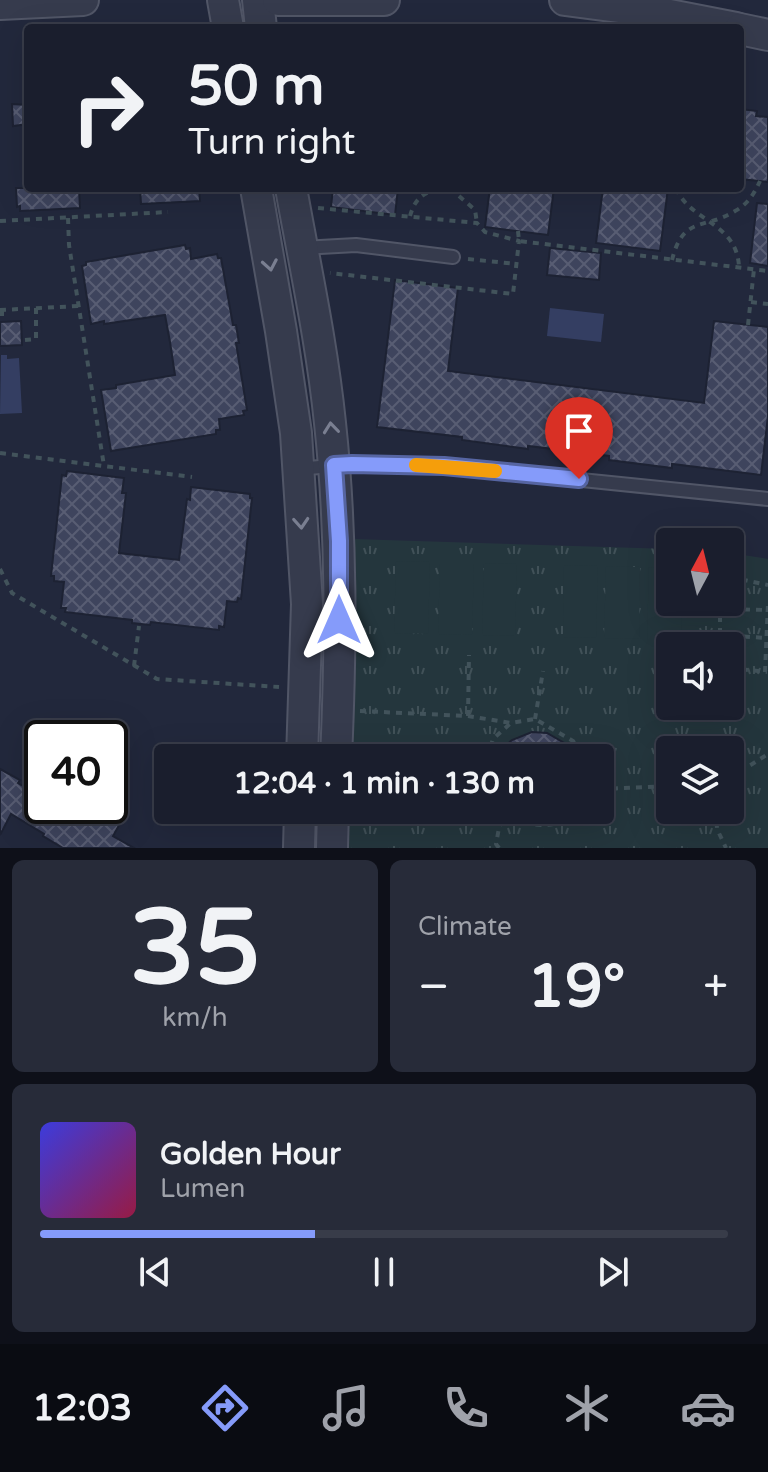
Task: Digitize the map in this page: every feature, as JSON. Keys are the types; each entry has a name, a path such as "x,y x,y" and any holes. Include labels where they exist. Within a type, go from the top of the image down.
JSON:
{"street":[{"path":"0,4 83,0"},
{"path":"223,0 227,24"},
{"path":"258,0 261,24"},
{"path":"278,0 384,0"},
{"path":"565,0 664,7 724,24"},
{"path":"744,29 768,35"},
{"path":"257,192 296,433 307,604 302,744"},
{"path":"292,192 316,319 334,465 347,711 339,744"},
{"path":"299,848 300,824"},
{"path":"332,848 333,824"}],"lane":[{"path":"302,248 356,245 453,257"},
{"path":"298,469 352,464 444,466 768,499"}],"path":[{"path":"672,260 676,245 685,231 734,212 752,197 760,181"},
{"path":"410,216 418,199 430,192"},
{"path":"455,192 475,210 477,223 485,232 519,241 768,271"},
{"path":"677,192 693,209 726,233 735,247 739,267"},
{"path":"315,208 477,223"},
{"path":"0,221 168,212"},
{"path":"68,218 69,245 102,466 100,472"},
{"path":"327,273 513,294 518,231"},
{"path":"626,254 627,247"},
{"path":"453,257 516,264"},
{"path":"748,325 754,269"},
{"path":"2,319 1,310 78,304 84,300"},
{"path":"751,302 768,304"},
{"path":"25,340 36,339 36,308"},
{"path":"0,453 192,477"},
{"path":"0,569 12,593 157,679 284,688"},
{"path":"744,580 768,585"},
{"path":"744,669 767,672 768,603"},
{"path":"744,610 768,610"},
{"path":"134,666 139,626"},
{"path":"744,637 767,638"},
{"path":"468,716 469,655"},
{"path":"535,719 543,671"},
{"path":"347,711 468,716 511,723 535,719 575,744"},
{"path":"491,744 511,723"},
{"path":"744,769 768,754"},
{"path":"614,789 656,787"},
{"path":"499,848 496,844 500,824"},
{"path":"528,824 558,824"},
{"path":"717,824 726,848"}],"green space":[{"path":"352,539 656,549 656,616 744,616 744,555 768,559 768,848 342,848 343,824 614,824 614,744 345,744"},
{"path":"396,561 430,562 428,634 394,633"},
{"path":"440,563 474,563 472,635 438,634"},
{"path":"484,563 517,564 515,636 482,635"},
{"path":"564,565 598,566 596,638 563,637"},
{"path":"606,566 640,567 639,639 604,638"},
{"path":"649,567 656,567 656,616 682,616 681,632 656,632 656,640 647,640"}],"water":[{"path":"550,308 604,314 601,342 547,336"},
{"path":"1,355 7,355 7,359 19,358 22,413 0,414"}],"building":[{"path":"12,104 24,105 24,125 13,126"},
{"path":"744,109 757,111 756,116 768,117 768,182 744,179"},
{"path":"16,188 24,188 24,192 79,192 80,208 20,211 20,206 17,207"},
{"path":"140,192 199,192 200,201 141,204"},
{"path":"333,192 398,192 395,215 331,207"},
{"path":"489,192 553,192 548,235 485,227"},
{"path":"602,192 667,192 660,251 596,243"},
{"path":"757,203 768,204 768,266 750,263"},
{"path":"185,245 186,249 190,248 191,259 217,254 221,258 233,325 236,325 247,410 243,411 244,415 219,419 220,430 216,430 216,434 111,451 101,390 175,375 170,342 165,315 91,324 82,266 86,262"},
{"path":"550,248 601,253 599,280 547,275"},
{"path":"395,280 458,288 448,371 704,403 714,321 768,327 768,416 761,475 672,464 672,468 609,460 609,456 528,446 528,449 377,427"},
{"path":"21,321 22,345 0,346 0,322"},
{"path":"67,471 124,478 122,493 126,493 119,553 179,560 191,487 250,494 241,599 238,598 237,602 227,601 224,627 219,626 219,630 151,622 150,625 65,612 66,608 61,608 64,582 54,581 54,576 51,576 62,475 66,476"},
{"path":"532,732 547,733 566,744 507,744"},
{"path":"0,769 20,780 18,783 24,787 24,822 11,814 0,835"},
{"path":"28,824 120,824 113,836 134,848 63,848"}],"slow traffic":[{"path":"416,465 495,471"}],"route":[{"path":"339,620 339,541 334,465 444,466 579,479"}]}
